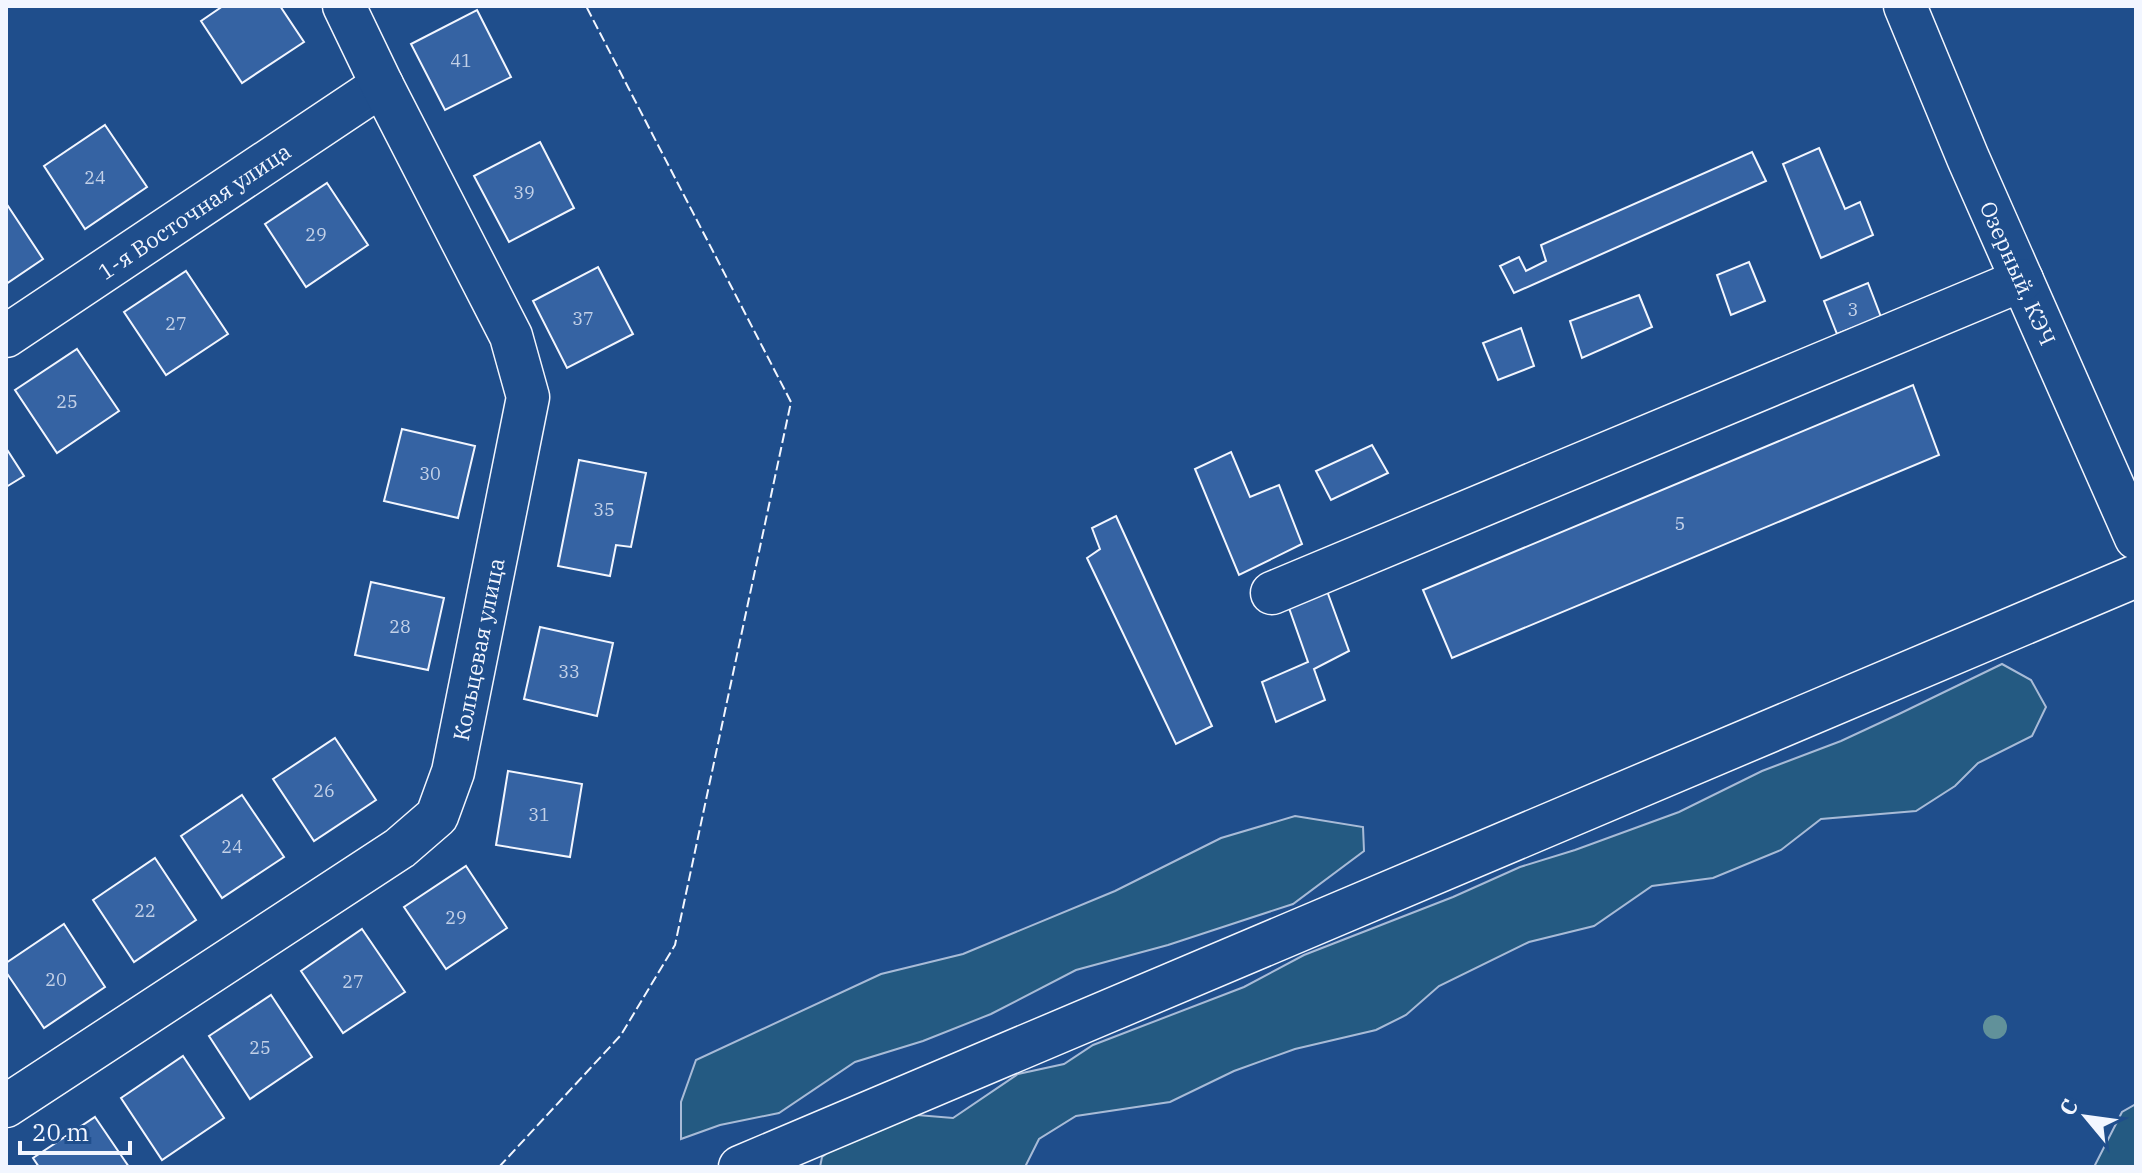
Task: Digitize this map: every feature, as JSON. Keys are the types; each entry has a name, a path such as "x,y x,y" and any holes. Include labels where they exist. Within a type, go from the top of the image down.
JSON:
{"street":[{"name":"Кольцевая улица","path":"6,1106 400,848 437,816 453,772 528,397 511,336 344,6"},
{"name":"Озерный, КЭЧ","path":"1905,6 2136,538"},
{"name":"1-я Восточная улица","path":"6,336 382,85"},
{"path":"1272,593 2022,280"},
{"path":"740,1167 2136,576"}],"shaded area":[{"path":"2002,664 2031,680 2046,707 2032,736 1978,763 1955,786 1916,811 1821,819 1781,850 1713,878 1652,886 1594,926 1529,942 1439,986 1406,1015 1376,1030 1295,1049 1234,1071 1170,1102 1076,1116 1039,1139 1025,1167 820,1167 822,1157 865,1123 917,1115 953,1118 1018,1074 1064,1064 1093,1045 1244,987 1304,955 1453,897 1520,867 1679,812 1762,771 1841,741"},
{"path":"1295,816 1363,827 1364,851 1293,904 1168,945 1076,970 991,1014 923,1041 855,1062 779,1113 720,1125 681,1139 681,1102 696,1060 881,974 963,954 1115,891 1221,838"},
{"path":"2136,1104 2136,1167 2094,1167 2122,1112"}],"building":[{"path":"223,6 280,6 304,42 242,83 201,21"},
{"path":"477,10 511,77 445,110 411,44"},
{"path":"105,125 147,187 85,229 44,166"},
{"path":"540,142 574,208 509,242 474,176"},
{"path":"1819,148 1845,209 1860,202 1873,235 1821,258 1783,164"},
{"path":"1752,152 1766,181 1514,293 1500,266 1519,257 1526,271 1546,261 1541,245"},
{"path":"327,183 368,245 306,287 265,224"},
{"path":"6,203 43,259 6,284"},
{"path":"1749,262 1765,301 1731,315 1717,275"},
{"path":"598,267 633,334 567,368 533,301"},
{"path":"186,271 228,334 166,375 124,312"},
{"path":"1868,283 1881,317 1871,329 1868,322 1837,334 1824,301"},
{"path":"1639,295 1652,327 1582,358 1570,321"},
{"path":"1521,328 1534,366 1498,380 1483,343"},
{"path":"77,349 119,411 57,453 15,390"},
{"path":"1913,385 1939,455 1452,658 1423,590"},
{"path":"402,429 475,446 458,518 384,501"},
{"path":"1372,445 1388,473 1331,500 1316,471"},
{"path":"6,448 24,476 6,487"},
{"path":"1231,452 1250,497 1279,485 1302,544 1239,575 1195,469"},
{"path":"579,460 646,473 631,547 616,545 610,576 558,566"},
{"path":"1116,516 1212,726 1176,744 1087,558 1100,549 1092,528"},
{"path":"371,582 444,598 428,670 355,655"},
{"path":"1327,591 1349,651 1314,669 1325,700 1276,722 1262,682 1308,662 1289,608"},
{"path":"540,627 613,643 597,716 524,699"},
{"path":"335,738 376,800 314,841 273,779"},
{"path":"508,771 582,784 570,857 496,845"},
{"path":"242,795 284,857 222,898 181,836"},
{"path":"155,858 196,920 134,962 93,900"},
{"path":"466,866 507,928 446,969 404,907"},
{"path":"64,924 105,987 44,1028 6,972 6,963"},
{"path":"362,929 405,992 343,1033 301,971"},
{"path":"271,995 312,1057 250,1099 209,1036"},
{"path":"183,1056 224,1118 162,1160 121,1098"},
{"path":"95,1117 129,1167 39,1167 33,1158"}],"fence":[{"path":"499,1167 621,1035 675,945 791,402 586,6"}]}
